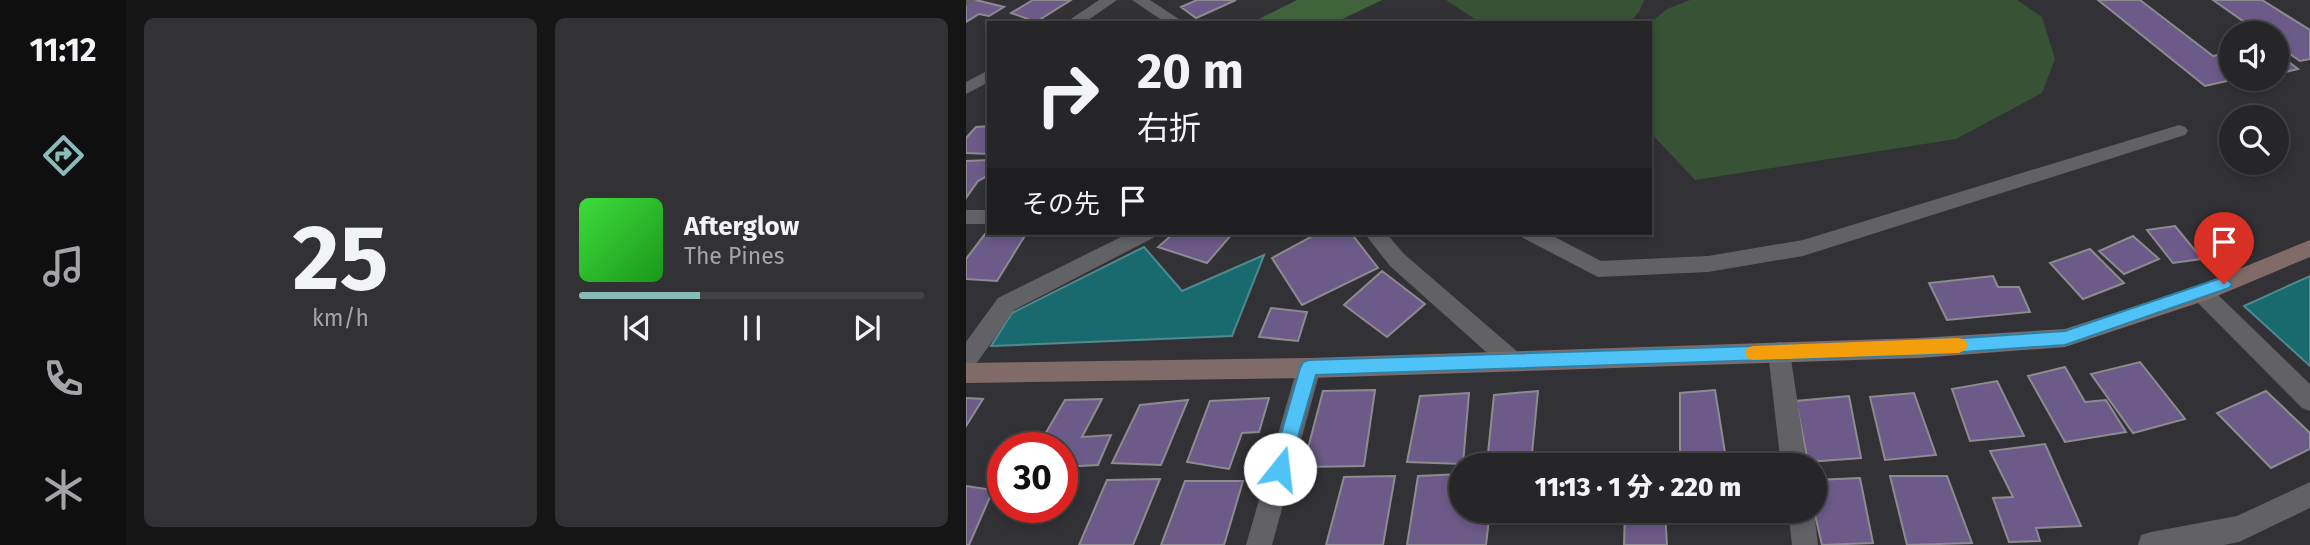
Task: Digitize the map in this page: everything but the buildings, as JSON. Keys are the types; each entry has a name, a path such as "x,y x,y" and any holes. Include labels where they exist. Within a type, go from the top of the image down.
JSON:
{"street":[{"path":"1076,21 1109,0"},
{"path":"1140,0 1174,21"},
{"path":"966,89 987,78"},
{"path":"1534,235 1598,270 1708,264 1803,247 2179,131"},
{"path":"966,217 987,217"},
{"path":"966,360 1006,304 1142,235"},
{"path":"1376,235 1397,260 1512,361"},
{"path":"966,373 1309,368 1919,348 2065,338 2202,293 2310,248"},
{"path":"2202,293 2310,400"},
{"path":"1779,352 1792,453"},
{"path":"1259,545 1309,368"},
{"path":"2151,545 2239,529 2310,495"},
{"path":"1802,523 1805,545"}],"green space":[{"path":"1297,0 1382,0 1338,21 1255,21"},
{"path":"1446,0 1644,0 1639,12 1631,21 1478,21"},
{"path":"1690,0 2017,0 2042,17 2055,59 2042,93 1956,139 1695,180 1652,134 1652,21 1667,9"}],"water":[{"path":"1144,247 1182,291 1264,255 1232,336 991,346 1012,313"},
{"path":"2310,276 2310,366 2244,306"}],"slow traffic":[{"path":"1753,353 1959,345"}],"route":[{"path":"1280,469 1309,368 1919,348 2065,338 2224,284"}]}
